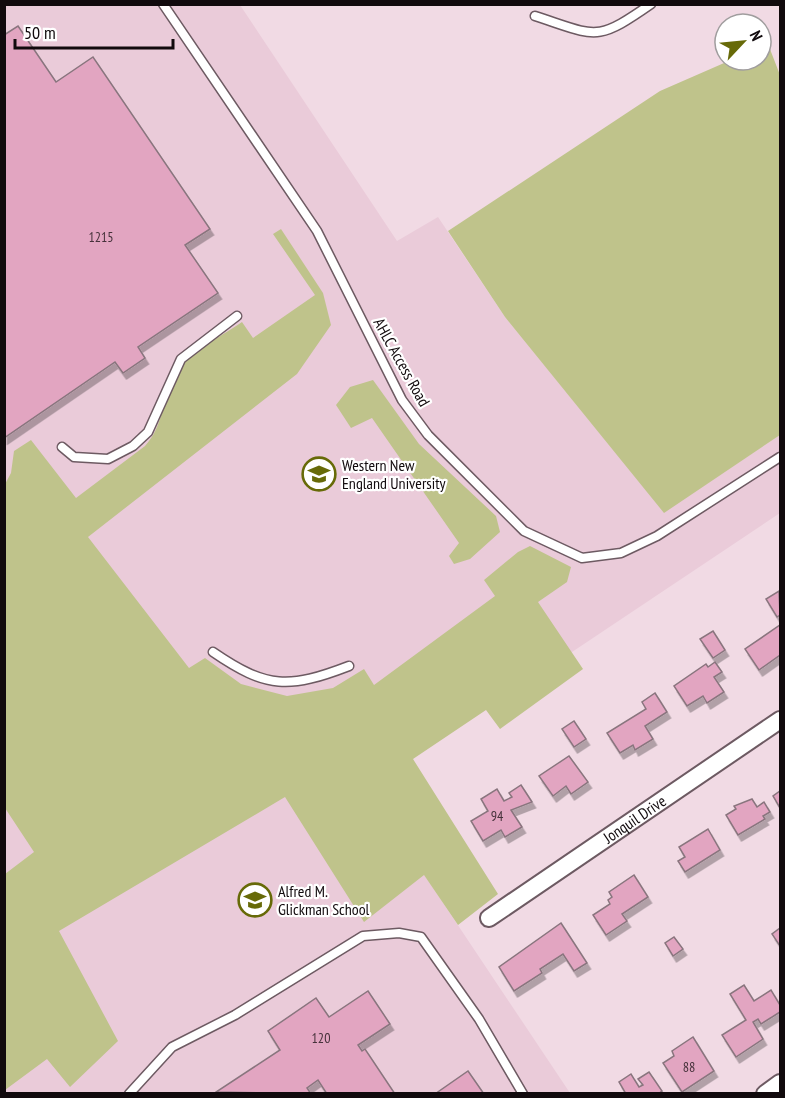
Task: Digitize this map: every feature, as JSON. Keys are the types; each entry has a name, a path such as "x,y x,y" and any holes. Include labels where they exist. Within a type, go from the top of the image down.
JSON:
{"street":[{"name":"Jonquil Drive","path":"489,918 780,720"},
{"path":"765,1094 780,1083"}],"lane":[{"name":"AHLC Access Road","path":"163,4 317,231 402,400 428,435 524,531 582,558 621,553 657,536 780,457"},
{"path":"535,16 592,35 620,26 651,4"},
{"path":"62,447 74,457 108,459 133,446 148,432 180,359 237,316"},
{"path":"213,652 236,668 276,683 313,680 349,666"},
{"path":"129,1094 172,1047 235,1015 363,936 399,933 421,937 479,1019 523,1094"}],"shaded area":[{"name":"Western New England University","path":"5,5 240,5 397,241 438,217 505,317 664,512 780,435 780,513 367,789 570,1093 5,1094"}],"green space":[{"path":"773,57 780,75 780,435 664,513 505,317 448,231 660,91 713,68 713,72 773,72"},
{"path":"281,229 323,293 331,325 297,374 88,537 189,668 205,658 241,684 287,696 333,688 364,669 374,685 495,596 484,580 518,552 530,546 571,567 567,582 538,602 583,669 500,729 486,710 413,759 498,894 458,925 424,875 364,922 285,797 59,931 118,1041 70,1087 47,1059 5,1090 5,874 34,852 5,808 4,486 11,473 14,451 31,440 76,498 145,446 159,422 173,378 186,361 242,322 253,338 315,295 273,234"},
{"path":"373,380 419,444 496,516 500,532 470,559 454,564 449,556 459,543 372,418 351,428 336,405 350,387"}],"building":[{"path":"18,26 56,82 93,57 210,229 185,245 218,293 138,347 145,358 123,373 115,362 4,438 4,35"},
{"path":"779,591 780,615 777,617 766,599"},
{"path":"780,625 780,655 759,670 745,649"},
{"path":"713,631 725,650 713,658 700,639"},
{"path":"715,662 722,672 714,677 724,692 707,703 703,696 687,706 674,686 706,664 708,667"},
{"path":"655,693 667,712 645,726 653,739 635,750 633,745 620,753 607,733 646,709 642,702"},
{"path":"574,721 586,739 574,747 562,729"},
{"path":"569,756 588,782 571,794 566,786 553,796 539,776"},
{"path":"521,785 532,802 511,810 522,827 505,837 501,830 483,841 471,821 488,811 481,799 497,789 504,801 512,797 509,793"},
{"path":"780,791 780,808 773,796"},
{"path":"752,799 757,807 764,802 770,812 763,816 765,819 738,835 726,815 736,809 734,806"},
{"path":"708,829 720,850 685,872 678,861 685,857 679,847"},
{"path":"634,875 648,897 622,914 627,921 606,935 593,915 610,904 608,900 612,897 609,892"},
{"path":"561,923 587,963 574,971 563,954 540,969 542,973 514,991 499,967"},
{"path":"780,928 780,946 772,934"},
{"path":"674,937 683,949 673,956 665,943"},
{"path":"744,985 754,1001 771,990 780,1005 780,1012 761,1024 758,1019 753,1022 763,1039 736,1057 722,1035 746,1020 730,994"},
{"path":"368,991 390,1024 358,1045 362,1051 365,1049 395,1094 327,1094 318,1080 307,1088 311,1094 216,1092 280,1050 268,1031 316,998 329,1017"},
{"path":"693,1037 714,1071 682,1092 663,1063 674,1056 672,1051"},
{"path":"468,1071 484,1094 435,1094"},
{"path":"649,1072 662,1091 658,1094 626,1094 619,1082 631,1074 639,1087 643,1085 638,1079"}],"place":[{"name":"Western New England University","path":"319,474"},
{"name":"Alfred M. Glickman School","path":"255,900"}]}
